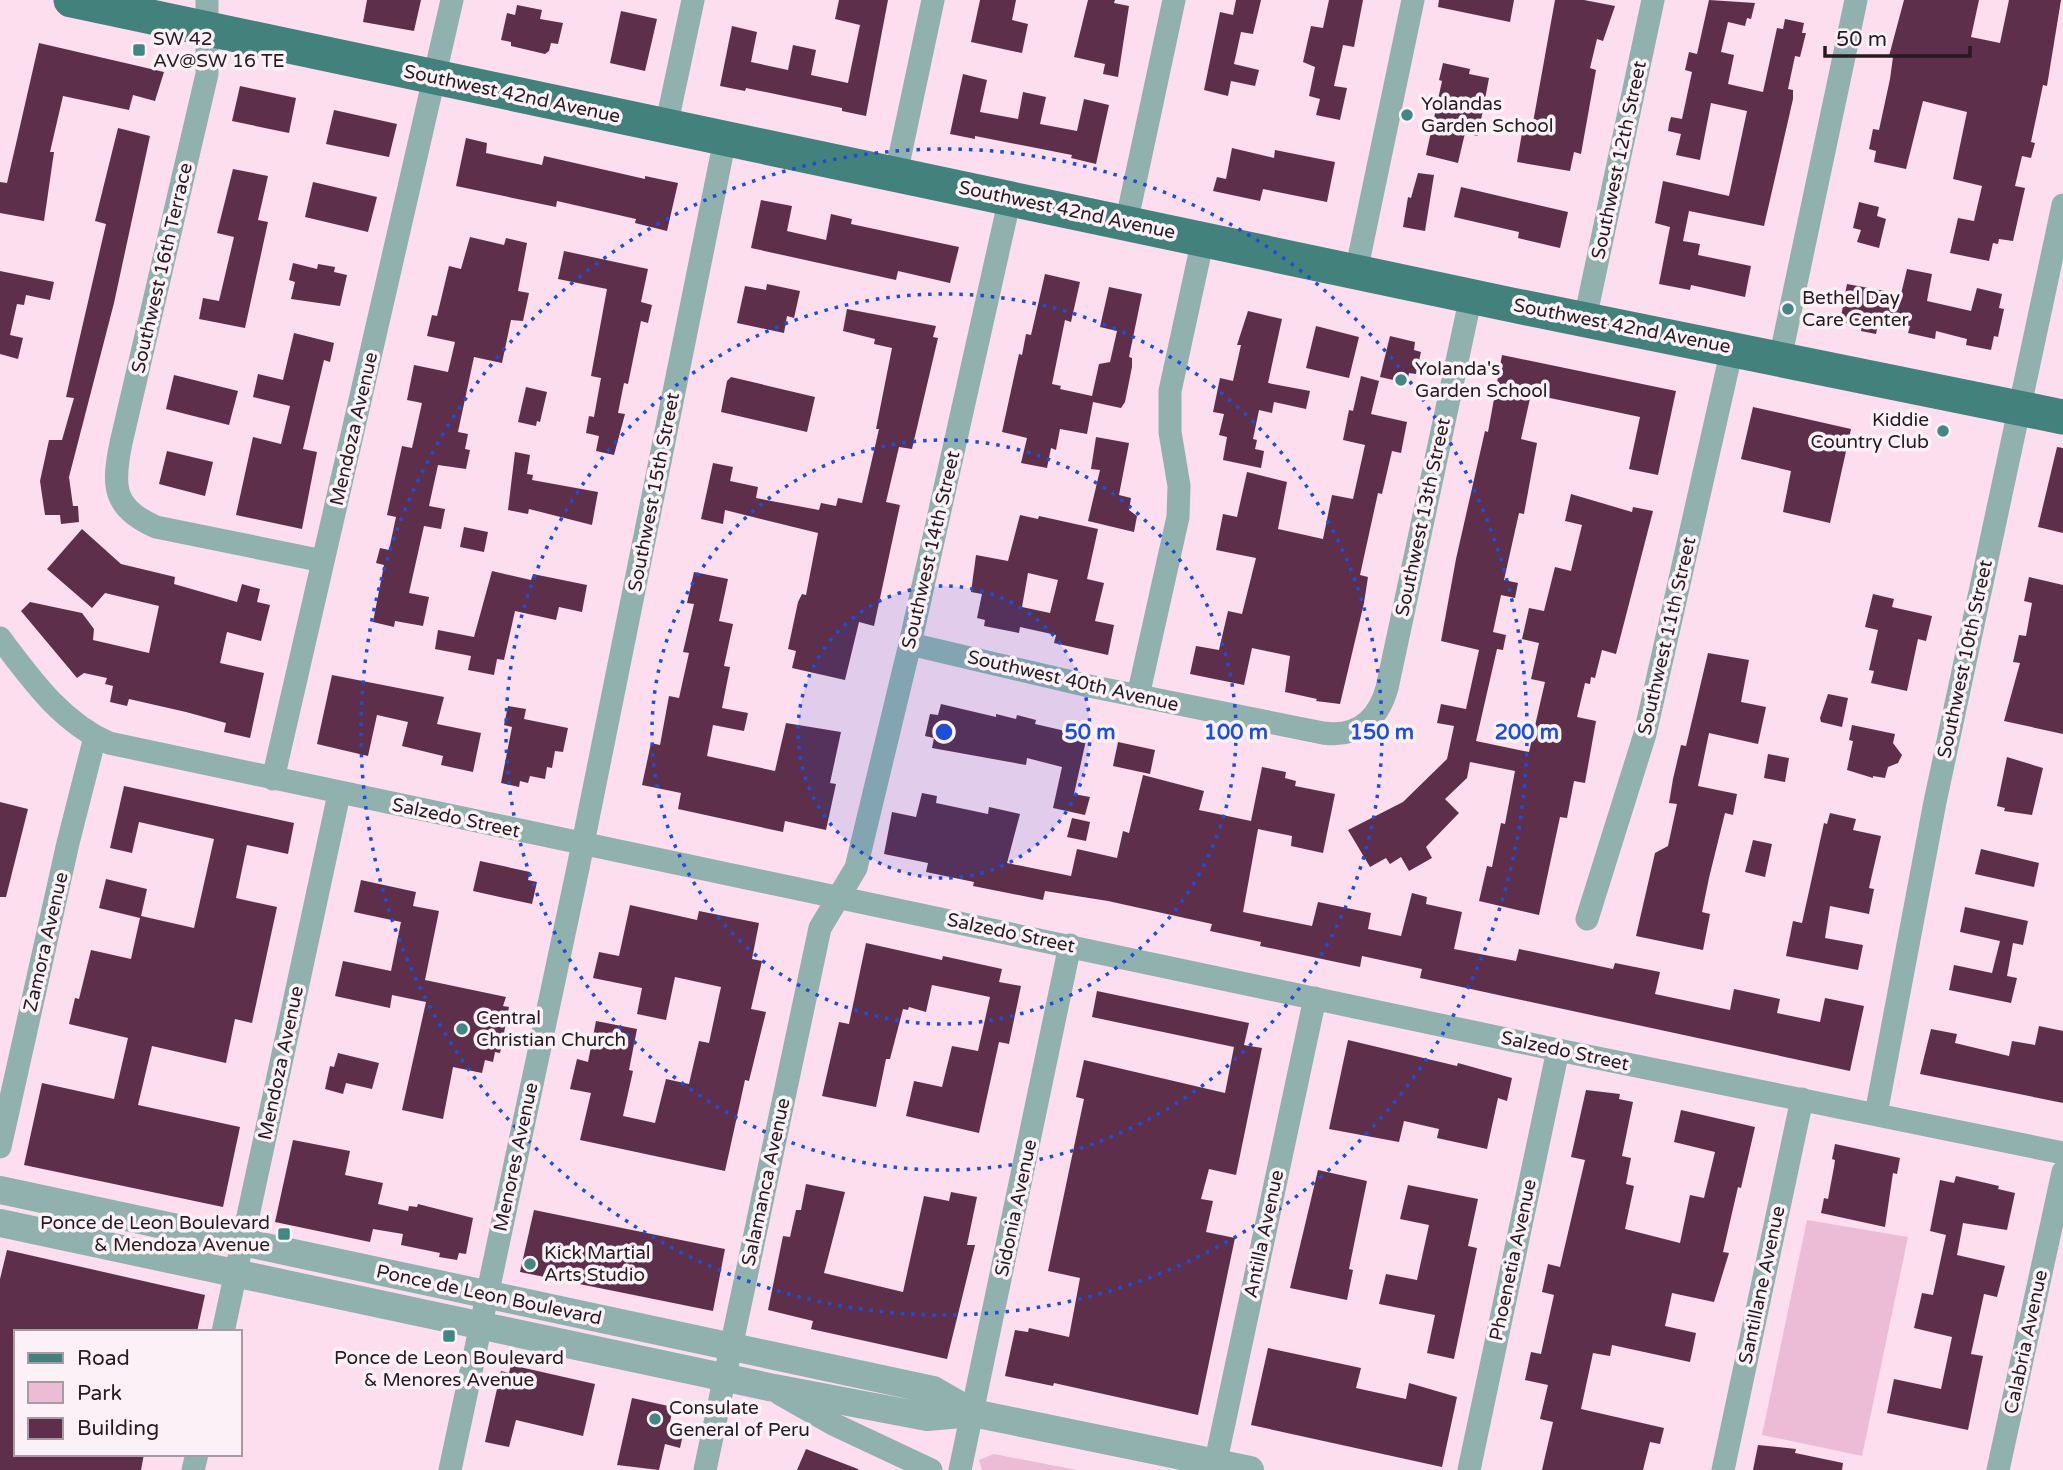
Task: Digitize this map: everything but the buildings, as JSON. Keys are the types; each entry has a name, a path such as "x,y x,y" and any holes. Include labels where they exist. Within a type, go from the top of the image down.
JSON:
{"main road":[{"name":"Southwest 42nd Avenue","path":"71,0 207,14 435,79 2063,417"}],"street":[{"name":"Mendoza Avenue","path":"273,779 452,0"},
{"path":"666,127 693,0"},
{"path":"896,174 933,0"},
{"path":"1126,224 1174,0"},
{"path":"1356,272 1413,0"},
{"name":"Southwest 12th Street","path":"1585,319 1653,0"},
{"path":"1780,359 1856,0"},
{"name":"Southwest 16th Terrace","path":"207,14 207,75 117,464 117,487 124,507 132,515 156,527 323,561"},
{"name":"Southwest 15th Street","path":"583,845 725,139"},
{"name":"Southwest 14th Street","path":"838,897 856,868 911,644 1010,198"},
{"name":"Southwest 10th Street","path":"1875,1114 1929,832 2063,205"},
{"path":"1138,696 1178,517 1179,486 1170,432 1170,391 1203,239"},
{"name":"Southwest 13th Street","path":"1360,730 1378,709 1387,688 1471,296"},
{"name":"Southwest 11th Street","path":"1587,919 1645,734 1732,349"},
{"name":"Salzedo Street","path":"0,638 51,702 95,737 125,747 1558,1050 2063,1153"},
{"name":"Southwest 40th Avenue","path":"911,644 1138,696 1323,733 1345,735 1360,730"},
{"name":"Zamora Avenue","path":"0,1147 68,843 95,737"},
{"name":"Mendoza Avenue","path":"223,1330 339,794"},
{"name":"Menores Avenue","path":"450,1470 583,845"},
{"name":"Salamanca Avenue","path":"705,1470 820,928 838,897"},
{"name":"Sidonia Avenue","path":"960,1470 1070,946"},
{"name":"Antilla Avenue","path":"1215,1466 1315,998"},
{"name":"Phoenetia Avenue","path":"1469,1470 1558,1050"},
{"name":"Santillane Avenue","path":"1723,1470 1802,1099"},
{"name":"Calabria Avenue","path":"1998,1470 2063,1172"},
{"name":"Ponce de Leon Boulevard","path":"0,1191 933,1390 972,1413 1215,1466 1250,1470"},
{"name":"Ponce de Leon Boulevard","path":"0,1223 769,1387 928,1418 972,1413"},
{"path":"769,1387 833,1424 931,1470"}],"green space":[{"path":"1807,1220 1908,1237 1862,1456 1762,1435"},
{"path":"994,1454 1077,1470 982,1470 979,1460"}],"place":[{"name":"SW 42 AV@SW 16 TE","path":"139,50"},
{"name":"Yolandas Garden School","path":"1407,115"},
{"name":"Bethel Day Care Center","path":"1788,309"},
{"name":"Yolanda's Garden School","path":"1401,380"},
{"name":"Kiddie Country Club","path":"1943,431"},
{"name":"Central Christian Church","path":"462,1029"},
{"name":"Ponce de Leon Boulevard & Mendoza Avenue","path":"284,1234"},
{"name":"Kick Martial Arts Studio","path":"530,1264"},
{"name":"Ponce de Leon Boulevard & Menores Avenue","path":"449,1336"},
{"name":"Consulate General of Peru","path":"655,1419"}]}
